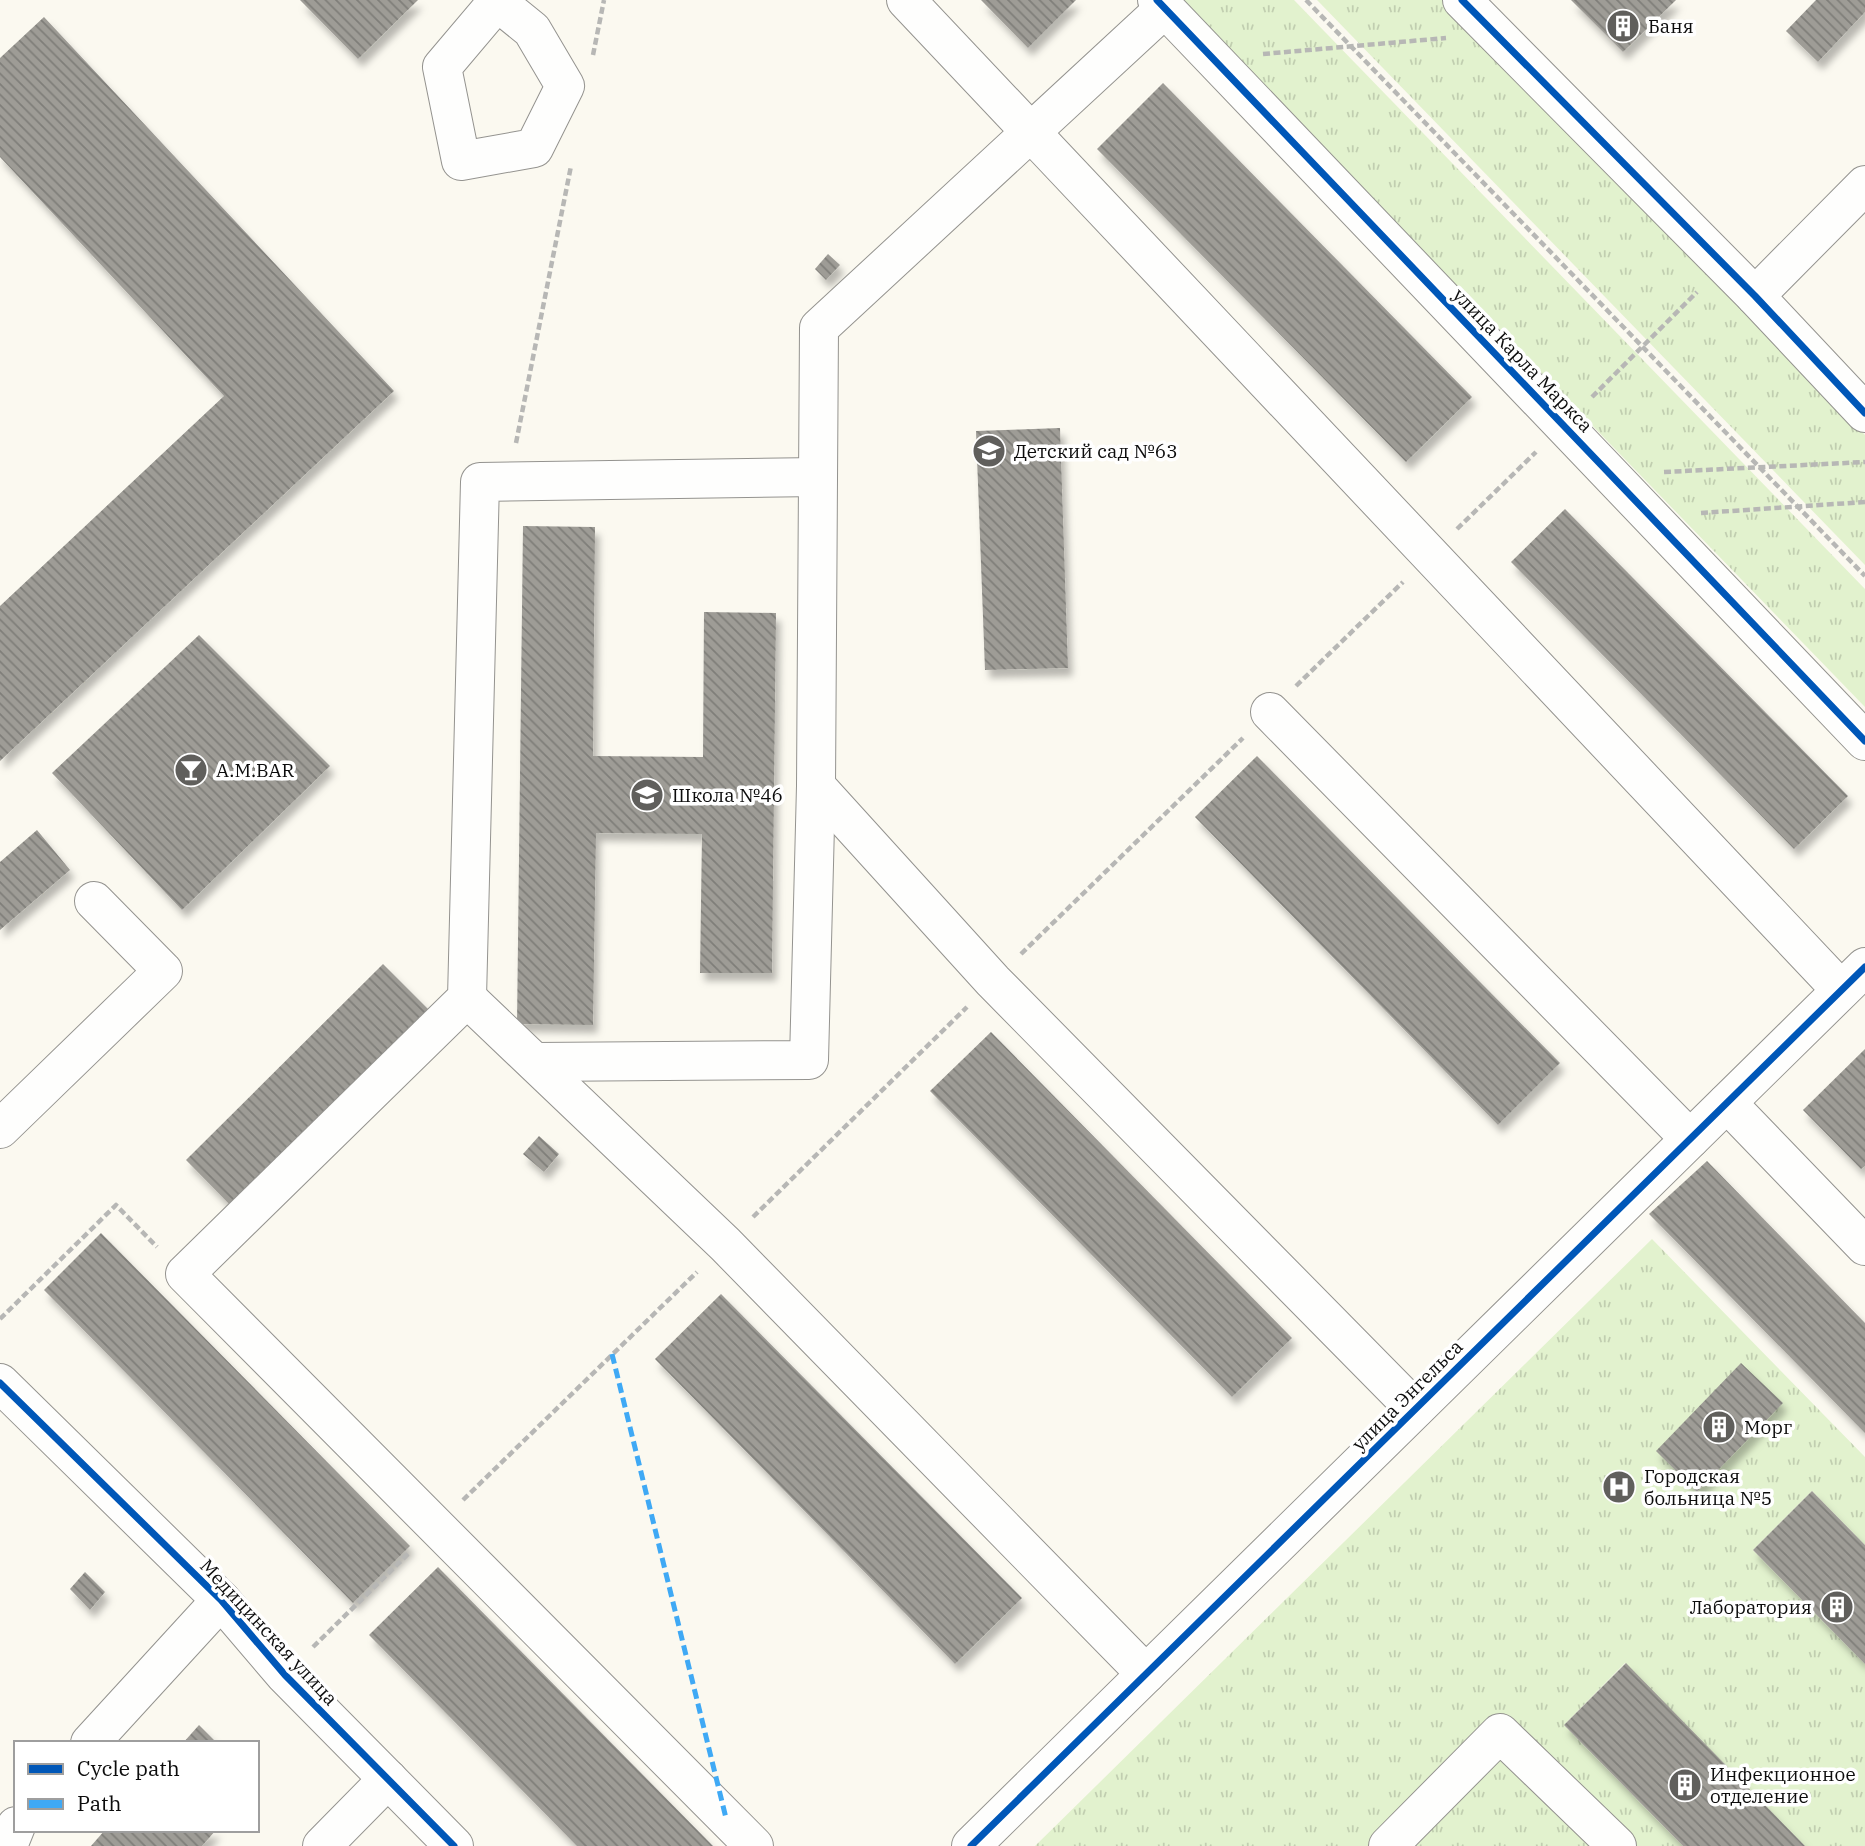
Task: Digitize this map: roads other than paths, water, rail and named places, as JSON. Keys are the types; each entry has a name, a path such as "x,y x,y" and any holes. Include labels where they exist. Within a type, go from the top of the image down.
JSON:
{"street":[{"path":"905,0 1853,979"},
{"path":"1462,0 1755,296 1865,413"},
{"path":"535,1062 809,1060 816,786 819,328 1030,132 1161,4"},
{"name":"улица Карла Маркса","path":"1161,4 1865,741"},
{"path":"1755,296 1865,185"},
{"path":"754,1846 185,1275 467,998 480,482 818,477"},
{"path":"1270,712 1690,1139"},
{"path":"816,786 993,981 1415,1409"},
{"path":"0,1129 163,971 94,901"},
{"name":"улица Энгельса","path":"971,1846 1853,979"},
{"path":"467,998 726,1244 1146,1674"},
{"path":"1727,1103 1859,1226"},
{"name":"Медицинская улица","path":"0,1383 221,1600 285,1675 454,1846"},
{"path":"92,1741 221,1600"},
{"path":"1388,1846 1500,1733 1617,1846"},
{"path":"322,1846 388,1779"}],"place":[{"name":"Баня","path":"1623,26"},
{"name":"Детский сад №63","path":"989,451"},
{"name":"А.М.BAR","path":"191,770"},
{"name":"Школа №46","path":"647,795"},
{"name":"Морг","path":"1719,1427"},
{"name":"Городская больница №5","path":"1619,1487"},
{"name":"Лаборатория","path":"1837,1607"},
{"name":"Инфекционное отделение","path":"1685,1785"}]}
